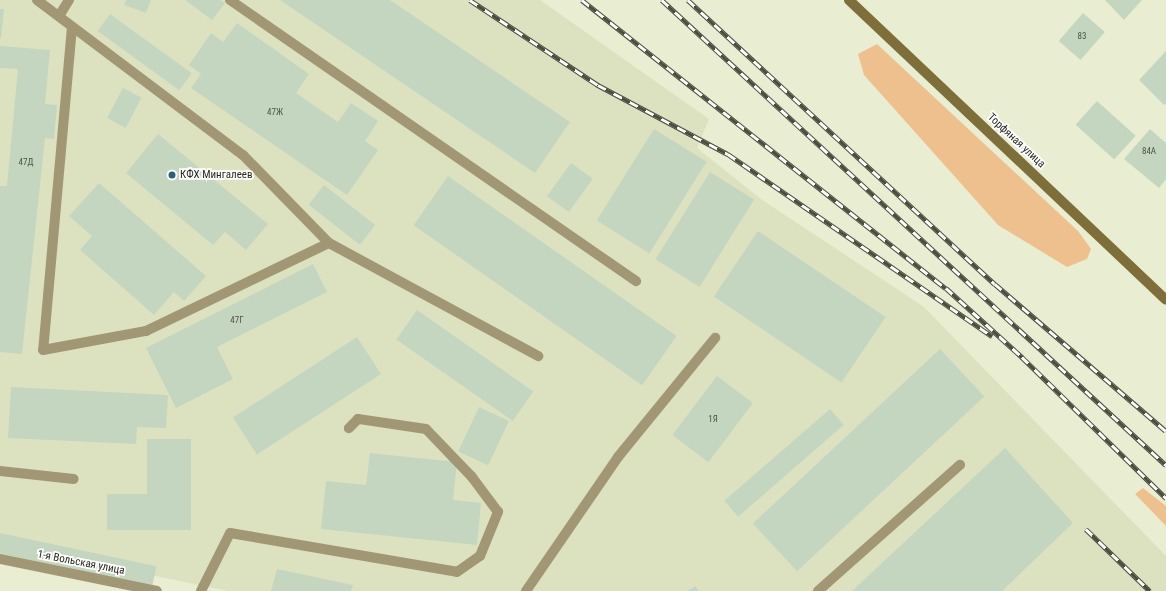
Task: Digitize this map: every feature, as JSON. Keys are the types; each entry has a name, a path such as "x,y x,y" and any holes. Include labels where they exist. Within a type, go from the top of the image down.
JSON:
{"street":[{"path":"37,0 243,154 329,243 538,356"},
{"path":"59,16 69,0"},
{"path":"230,0 636,281"},
{"name":"Торфяная улица","path":"849,0 1166,300"},
{"path":"72,27 43,350 146,331 329,243"},
{"path":"526,591 618,456 715,338"},
{"path":"201,591 230,533 457,572 480,556 498,512 472,477 426,429 358,419 349,428"},
{"path":"818,591 960,464"},
{"path":"0,471 74,479"},
{"name":"1-я Вольская улица","path":"0,560 157,591"}],"shaded area":[{"path":"0,0 540,0 709,119 697,148 761,199 924,307 1166,556 1166,591 228,591 0,544"},
{"path":"877,44 1078,231 1091,249 1087,259 1067,267 998,225 864,75 858,54"},
{"path":"1143,488 1166,506 1166,526 1135,494"}],"building":[{"path":"126,0 151,0 146,13 124,5"},
{"path":"185,0 220,0 225,3 212,20"},
{"path":"280,0 390,0 570,122 535,173"},
{"path":"1105,0 1142,0 1124,20"},
{"path":"0,9 4,9 1,38 0,38"},
{"path":"1083,13 1105,32 1081,60 1059,41"},
{"path":"110,14 192,73 179,90 98,31"},
{"path":"237,23 309,74 296,93 338,122 351,103 378,121 365,141 378,150 347,195 191,88 201,74 189,65 211,33 223,42"},
{"path":"0,46 50,50 45,104 57,105 54,139 45,138 22,354 0,352 0,186 7,186 18,69 0,68"},
{"path":"1166,51 1166,103 1164,105 1139,80"},
{"path":"123,88 142,98 126,128 107,118"},
{"path":"1097,101 1136,136 1114,160 1076,125"},
{"path":"654,129 707,162 649,253 597,221"},
{"path":"1150,129 1166,143 1166,179 1159,188 1124,159"},
{"path":"158,134 268,224 246,250 225,232 213,245 126,173"},
{"path":"571,163 593,179 569,212 547,196"},
{"path":"710,172 754,200 700,287 655,259"},
{"path":"448,176 677,336 642,385 414,225"},
{"path":"99,183 206,276 184,301 174,292 154,315 80,250 92,236 69,216"},
{"path":"324,185 375,225 360,245 309,205"},
{"path":"758,231 886,317 841,383 714,296"},
{"path":"313,264 327,292 217,347 233,379 176,408 146,348"},
{"path":"417,310 533,391 513,421 396,339"},
{"path":"357,337 381,374 257,455 233,418"},
{"path":"940,349 984,397 797,571 753,524"},
{"path":"717,376 753,403 708,462 672,435"},
{"path":"11,387 168,395 166,428 137,427 136,444 8,438"},
{"path":"479,407 509,421 488,465 458,451"},
{"path":"830,409 844,425 738,517 724,501"},
{"path":"147,439 191,439 191,530 107,530 107,494 147,494"},
{"path":"1005,448 1073,523 1002,591 852,591"},
{"path":"370,453 457,462 453,500 481,503 477,545 321,529 326,481 366,485"},
{"path":"0,533 157,566 152,586 0,553"},
{"path":"277,569 353,585 351,591 271,591"},
{"path":"695,586 699,591 688,591"}],"railway":[{"path":"470,0 598,85 728,154 992,336"},
{"path":"582,0 946,288 1022,357 1166,498"},
{"path":"662,0 1166,465"},
{"path":"688,0 995,284 1166,431"},
{"path":"1086,529 1150,591"}],"place":[{"name":"КФХ Мингалеев","path":"172,175"}]}
